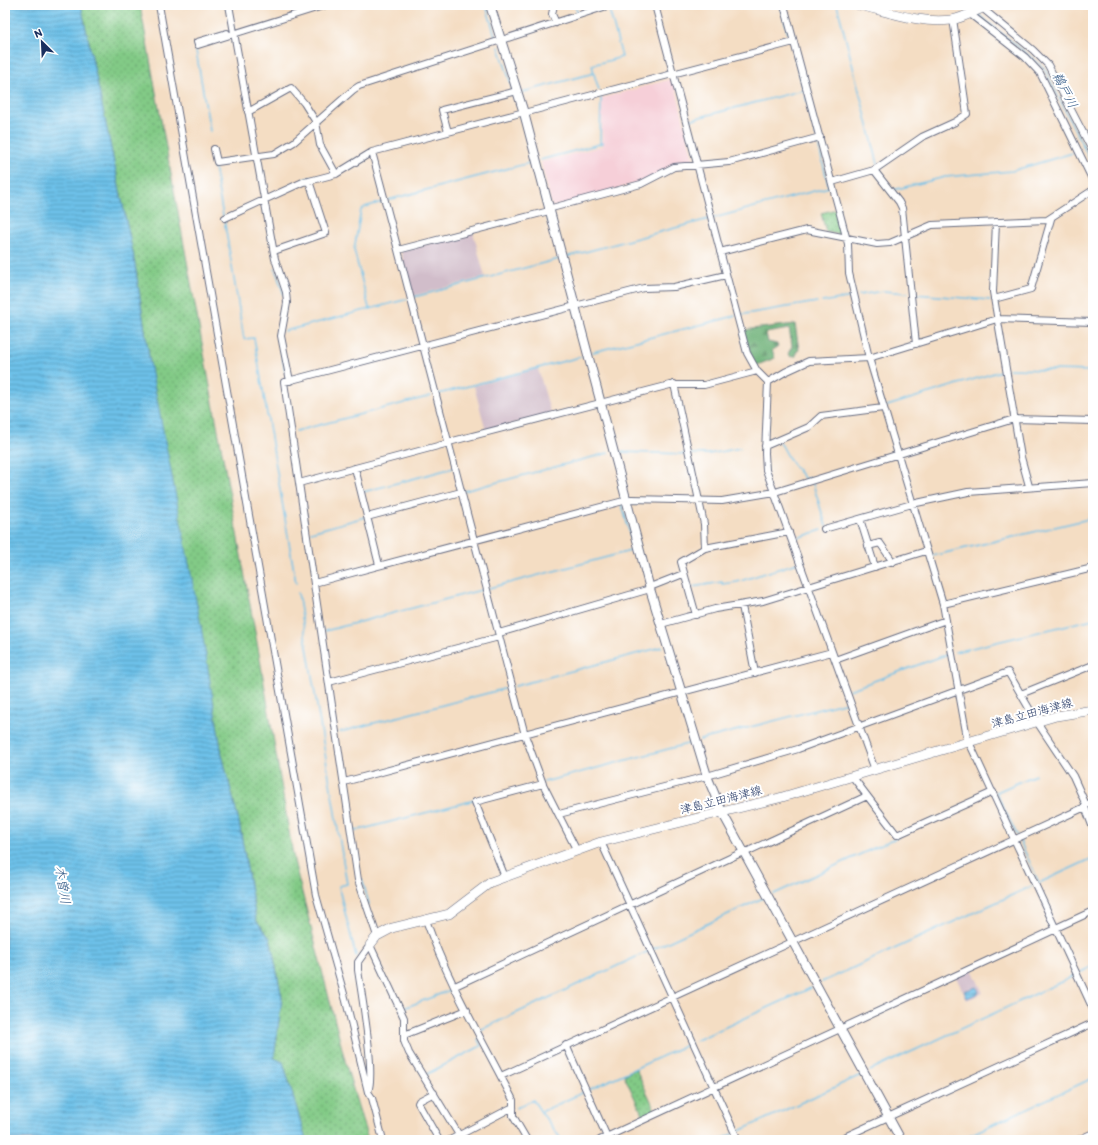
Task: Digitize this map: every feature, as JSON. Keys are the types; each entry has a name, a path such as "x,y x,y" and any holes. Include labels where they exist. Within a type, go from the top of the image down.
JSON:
{"main road":[{"path":"859,5 915,19 952,20 982,7"},
{"name":"津島立田海津線","path":"370,945 377,936 392,928 449,914 491,882 601,842 722,812 875,770 1056,716 1093,710"}],"street":[{"path":"159,5 316,895 346,1001 368,1092 372,1098 383,1140"},
{"path":"229,5 231,34 248,112 263,201 277,268 286,292 287,303 281,336 290,381"},
{"path":"231,34 314,5"},
{"path":"197,44 227,33 231,34 326,5"},
{"path":"490,5 524,112 650,588 707,776 722,812 901,1140"},
{"path":"554,5 552,14 556,23"},
{"path":"214,149 217,162 256,158 274,154 283,149 359,86 610,5"},
{"path":"655,5 747,354 757,372 768,382"},
{"path":"784,5 846,237 849,273 869,358 943,604 968,743 1015,839 1093,1009"},
{"path":"982,7 1033,50 1048,65 1093,152"},
{"path":"971,13 1040,73 1093,181"},
{"path":"832,182 874,170 922,137 955,122 967,114 952,20"},
{"path":"225,218 309,181 336,174 372,152 794,42"},
{"path":"248,112 291,88 304,103 316,122 320,145 336,174"},
{"path":"448,132 442,110 517,90"},
{"path":"398,250 641,184 674,167 729,162 820,137"},
{"path":"372,152 525,735 543,784 577,850"},
{"path":"874,170 901,206 916,344"},
{"path":"274,251 326,234 309,181"},
{"path":"720,252 802,230 877,244 890,243 932,225 1051,219 1093,190"},
{"path":"994,299 1031,289 1051,219"},
{"path":"996,222 992,285 1020,457 1029,486"},
{"path":"377,936 358,880 284,382 644,288 674,287 726,275"},
{"path":"768,382 809,361 869,358 997,319 1093,322"},
{"path":"299,483 601,402 674,384 704,385 757,372"},
{"path":"768,382 765,446 766,470 875,770"},
{"path":"674,384 704,524 705,548"},
{"path":"765,446 809,427 821,416 883,408"},
{"path":"314,582 627,500 699,500 722,502 775,492 1014,419 1093,421"},
{"path":"355,468 379,565"},
{"path":"824,529 912,504 968,492 1029,486 1093,483"},
{"path":"367,517 462,492"},
{"path":"860,519 875,567"},
{"path":"696,615 680,562 705,548 789,532"},
{"path":"868,546 880,543 893,562"},
{"path":"661,624 715,609 742,606 809,588 926,551"},
{"path":"943,604 1093,568"},
{"path":"329,682 499,635 650,588 683,574"},
{"path":"742,606 755,673"},
{"path":"835,660 946,620"},
{"path":"344,782 832,652"},
{"path":"1021,694 1093,665"},
{"path":"559,814 707,776 798,749 1008,672 1037,722 1073,776 1093,828"},
{"path":"852,776 897,835 992,792"},
{"path":"505,877 475,802 543,784"},
{"path":"455,986 867,796"},
{"path":"500,1076 1093,802"},
{"path":"601,842 738,1140"},
{"path":"600,1140 1093,911"},
{"path":"426,920 434,943 513,1100 513,1116 527,1140"},
{"path":"368,1092 370,1088 370,1077 367,1026 358,962 370,945 404,1018 404,1041 461,1138"},
{"path":"404,1035 467,1010"},
{"path":"838,1140 1093,1023"},
{"path":"566,1046 608,1137"},
{"path":"434,1093 419,1100 418,1103 439,1140"},
{"path":"450,1140 461,1138 513,1107"},
{"path":"1078,1140 1093,1133"}],"shaded area":[{"path":"671,79 674,80 694,163 671,166 652,179 552,207 541,162 602,146 602,98"},
{"path":"473,232 485,277 412,296 401,251"},
{"path":"538,369 551,414 486,431 474,386"},
{"path":"972,969 983,993 967,1000 956,977"}],"green space":[{"path":"81,5 140,5 260,659 294,861 348,1072 368,1140 306,1140 283,1062 274,1058 282,998 270,938 256,920 239,822 222,755 150,363 134,258"},
{"path":"837,209 843,235 826,232 821,213"},
{"path":"795,324 799,350 796,352 796,356 791,357 788,354 792,346 789,329 766,333 768,342 777,344 778,346 772,350 775,358 755,366 749,353 743,330"},
{"path":"636,1069 656,1112 644,1118 624,1075"}],"water":[{"name":"木曽川","path":"5,5 81,5 134,258 150,363 201,626 222,755 239,822 256,920 270,938 282,998 274,1058 283,1062 306,1140 5,1140"},
{"path":"977,987 979,993 967,998 964,991"}],"waterway":[{"path":"486,5 496,39"},
{"path":"574,5 578,13"},
{"path":"781,5 789,38"},
{"path":"837,5 878,164"},
{"name":"鵜戸川","path":"968,5 972,9"},
{"path":"523,92 594,73 592,65 622,57 609,9"},
{"name":"鵜戸川","path":"978,14 1044,68 1093,166"},
{"path":"195,45 210,131"},
{"path":"499,47 513,90"},
{"path":"793,49 816,136"},
{"path":"661,74 670,71"},
{"path":"594,74 599,90"},
{"path":"689,120 803,90"},
{"path":"600,144 601,98"},
{"path":"521,116 545,208"},
{"path":"714,218 829,187 817,140"},
{"path":"540,160 603,143"},
{"path":"211,150 223,216"},
{"path":"893,190 945,177 1012,171 1076,152"},
{"path":"388,200 533,162"},
{"path":"304,179 318,176"},
{"path":"369,308 354,250 361,210 365,207 382,202"},
{"path":"547,215 549,223"},
{"path":"224,219 244,339 254,338 296,583"},
{"path":"566,257 709,219"},
{"path":"414,297 559,259"},
{"path":"275,268 284,295"},
{"path":"859,295 883,291 908,293"},
{"path":"914,294 990,300"},
{"path":"822,302 852,297"},
{"path":"285,331 408,299"},
{"path":"739,315 817,302"},
{"path":"280,326 281,316"},
{"path":"593,352 735,316"},
{"path":"279,338 285,372"},
{"path":"438,394 584,356"},
{"path":"1009,369 1093,371"},
{"path":"887,406 1004,370"},
{"path":"296,431 431,396"},
{"path":"780,442 791,462 805,479 810,478"},
{"path":"690,454 709,454 740,448"},
{"path":"619,452 687,454"},
{"path":"464,491 608,453"},
{"path":"363,492 453,468"},
{"path":"813,484 826,526"},
{"path":"489,588 634,550 622,504"},
{"path":"311,532 365,517"},
{"path":"930,552 932,556 1093,518"},
{"path":"794,539 822,530"},
{"path":"692,587 722,582 722,584 737,582 797,563"},
{"path":"325,631 485,589"},
{"path":"298,593 347,884 339,886 340,893 356,956"},
{"path":"955,652 1093,619"},
{"path":"515,686 662,647"},
{"path":"849,690 948,654"},
{"path":"340,732 511,687"},
{"path":"700,740 847,702"},
{"path":"544,782 691,743"},
{"path":"997,792 1035,775"},
{"path":"996,792 1017,835"},
{"path":"355,831 475,800"},
{"path":"774,894 898,837"},
{"path":"1019,839 1039,883 1093,858"},
{"path":"362,879 369,904"},
{"path":"822,982 1032,886"},
{"path":"653,949 763,898"},
{"path":"480,1030 649,951"},
{"path":"1081,972 1093,966"},
{"path":"870,1071 1074,976"},
{"path":"695,1041 811,988"},
{"path":"404,1008 453,989"},
{"path":"427,1074 481,1046 478,1039"},
{"path":"588,1090 691,1043"},
{"path":"737,1132 861,1075"},
{"path":"959,1140 1093,1078"},
{"path":"516,1108 533,1100 541,1112 584,1092"},
{"path":"541,1112 561,1139 559,1140"},
{"path":"720,1140 733,1134"}]}
